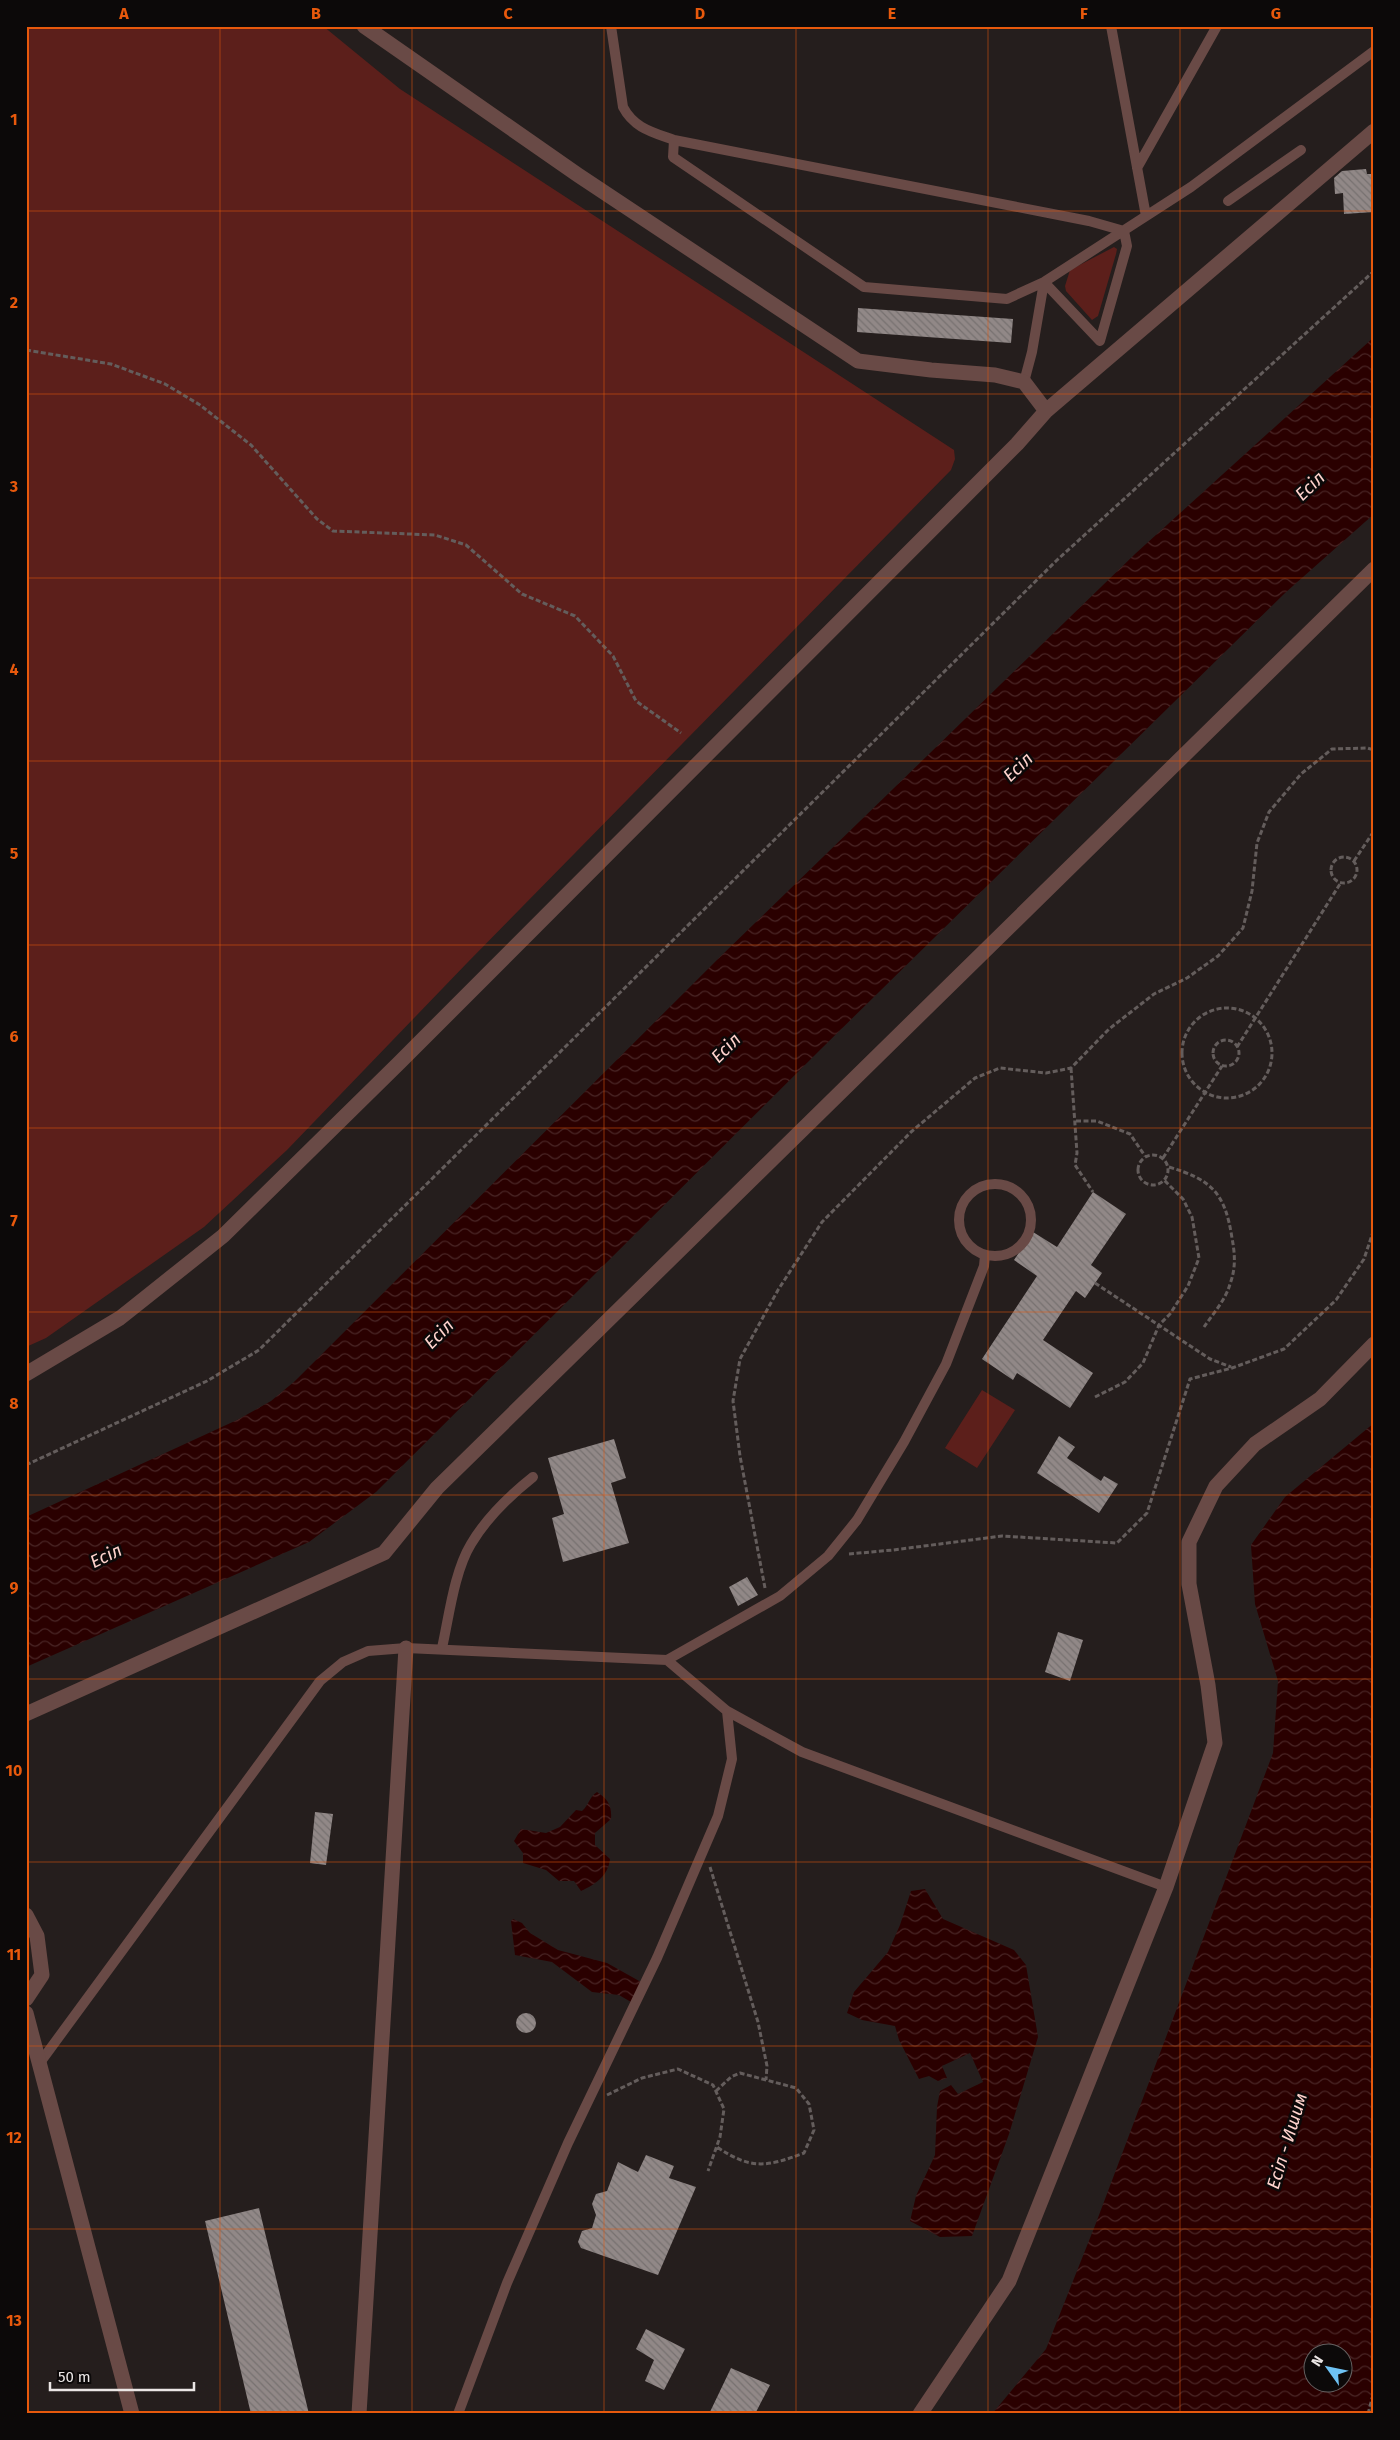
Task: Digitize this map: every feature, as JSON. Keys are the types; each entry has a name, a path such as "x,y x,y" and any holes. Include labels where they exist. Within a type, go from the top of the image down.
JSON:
{"street":[{"path":"364,26 578,175 858,361 931,370 995,375 1024,382 1046,411"},
{"path":"26,1374 120,1318 223,1236 399,1063 1017,444 1046,411 1374,131"},
{"path":"26,1714 384,1553 437,1488 1374,570"},
{"path":"920,2414 1009,2281 1166,1887 1215,1743 1208,1685 1188,1584 1189,1542 1216,1486 1255,1444 1320,1399 1374,1344"},
{"path":"359,2414 406,1648"},
{"path":"26,1915 37,1936 42,1975 26,1999"},
{"path":"26,2013 132,2414"}],"lane":[{"path":"610,26 623,107 629,118 642,129 674,140 1089,221 1124,231"},
{"path":"1111,26 1146,216"},
{"path":"1137,168 1217,26"},
{"path":"674,140 674,158 864,287 1008,299 1044,282 1191,187 1374,51"},
{"path":"1228,201 1301,150"},
{"path":"1044,282 1100,341 1127,246 1124,231"},
{"path":"1024,382 1032,352 1044,282"},
{"path":"995,1184 1014,1189 1028,1204 1031,1225 1023,1244 1006,1255 985,1255 968,1244 959,1226 962,1205 975,1189 995,1184"},
{"path":"39,2064 320,1682 343,1662 368,1651 406,1648 442,1648 667,1660 780,1596 828,1556 857,1520 904,1442 946,1364 984,1266 985,1255"},
{"path":"442,1648 457,1580 470,1546 504,1500 534,1476"},
{"path":"667,1660 727,1711 802,1752 1166,1887"},
{"path":"458,2414 508,2283 584,2111 656,1958 718,1816 732,1759 727,1711"}],"path":[{"path":"26,1465 207,1381 260,1350 1056,561 1374,271"},
{"path":"26,350 111,364 165,384 200,405 251,445 317,519 334,532 434,535 466,545 522,594 575,616 613,656 636,702 681,733"},
{"path":"768,1603 740,1456 733,1401 740,1359 778,1290 822,1222 911,1132 975,1078 1000,1068 1046,1073 1071,1068 1108,1029 1154,994 1186,978 1218,956 1243,928 1252,891 1256,843 1269,812 1301,774 1332,749 1367,748 1374,750"},
{"path":"1354,862 1374,831"},
{"path":"1338,857 1347,857 1354,862 1358,870 1355,878 1349,883 1340,884 1333,879 1330,871 1332,863 1338,857"},
{"path":"1237,1047 1340,884"},
{"path":"1220,1009 1242,1010 1255,1018 1266,1029 1272,1042 1269,1072 1260,1085 1248,1094 1234,1099 1219,1098 1205,1094 1193,1084 1185,1072 1182,1057 1183,1042 1189,1028 1199,1017 1220,1009"},
{"path":"1224,1040 1233,1042 1237,1047 1238,1059 1232,1066 1222,1066 1215,1061 1212,1052 1216,1044 1224,1040"},
{"path":"1163,1158 1222,1066"},
{"path":"1071,1068 1076,1121 1077,1153 1075,1164 1093,1192"},
{"path":"1076,1121 1097,1121 1130,1134 1145,1156"},
{"path":"1155,1154 1163,1158 1168,1166 1167,1176 1161,1184 1151,1186 1142,1182 1137,1173 1138,1163 1145,1156 1155,1154"},
{"path":"1168,1166 1191,1174 1208,1184 1223,1201 1230,1224 1236,1259 1230,1286 1204,1327"},
{"path":"1095,1397 1125,1382 1143,1363 1159,1325 1170,1314 1188,1286 1199,1258 1192,1216 1182,1199 1164,1180"},
{"path":"828,1556 1002,1536 1117,1543 1146,1513 1190,1379 1232,1368 1284,1349 1336,1300 1364,1259 1374,1229"},
{"path":"1095,1283 1210,1359 1232,1368"},
{"path":"703,1851 715,1879 758,2022 767,2066 766,2080"},
{"path":"584,2111 607,2094 642,2078 678,2069 713,2085 724,2109 717,2147 708,2171"},
{"path":"716,2091 731,2077 740,2073 796,2088 809,2104 814,2130 804,2154 782,2162 761,2166 734,2159 717,2147"},
{"path":"1368,2414 1374,2392"}],"shaded area":[{"path":"26,26 323,26 400,89 954,450 955,459 951,470 468,962 287,1150 204,1227 46,1338 26,1347"},
{"path":"1114,247 1117,249 1116,254 1098,316 1092,320 1066,291 1065,286 1070,270"},
{"path":"982,1390 1015,1410 977,1468 945,1448"}],"water":[{"name":"Есіл","path":"1374,337 1374,514 1285,593 822,1048 376,1492 309,1542 26,1667 26,1517 237,1420 271,1401 295,1381 721,956 1135,554"},
{"name":"Есіл - Ишим","path":"1374,1423 1374,2392 1368,2414 992,2414 1046,2349 1096,2223 1273,1753 1278,1681 1255,1604 1251,1545 1285,1497"},
{"path":"597,1792 608,1803 611,1814 611,1819 595,1833 595,1845 610,1859 607,1870 600,1879 581,1891 574,1881 559,1881 546,1870 523,1863 523,1853 514,1841 521,1829 546,1833 560,1827 576,1810 582,1811"},
{"path":"925,1889 943,1919 1014,1950 1026,1965 1038,2037 1009,2134 972,2236 940,2237 910,2221 916,2196 935,2155 937,2107 940,2091 951,2085 958,2094 983,2082 970,2053 942,2066 947,2078 938,2081 929,2076 919,2079 899,2040 895,2026 862,2020 847,2013 854,1992 888,1952 900,1925 911,1891"},
{"path":"513,1919 522,1923 530,1933 558,1950 607,1963 641,1982 631,2002 619,1995 592,1992 552,1962 515,1955 511,1921"}],"building":[{"path":"1366,169 1367,174 1374,174 1374,212 1344,214 1343,193 1335,194 1334,178 1342,171"},
{"path":"858,308 1013,319 1011,343 857,332"},
{"path":"1093,1192 1126,1214 1091,1265 1102,1273 1085,1298 1076,1291 1043,1340 1093,1373 1070,1408 1017,1373 1013,1380 982,1359 1037,1276 1014,1260 1033,1232 1057,1247"},
{"path":"1059,1436 1075,1447 1067,1458 1101,1481 1104,1476 1118,1484 1099,1513 1037,1473"},
{"path":"614,1439 626,1478 611,1483 629,1543 563,1562 552,1518 564,1514 548,1458"},
{"path":"747,1577 758,1595 738,1606 729,1587"},
{"path":"1058,1632 1083,1640 1070,1681 1045,1672"},
{"path":"315,1812 333,1814 326,1865 310,1863"},
{"path":"526,2013 533,2016 536,2023 533,2030 526,2033 519,2030 516,2023 519,2016"},
{"path":"646,2155 674,2166 669,2178 696,2187 658,2275 581,2248 578,2242 582,2231 592,2228 596,2215 592,2204 596,2194 607,2191 618,2162 638,2172"},
{"path":"259,2208 309,2414 251,2414 205,2221"},
{"path":"646,2329 685,2349 664,2390 645,2381 654,2360 636,2349"},
{"path":"731,2368 770,2385 755,2414 709,2414"}]}
